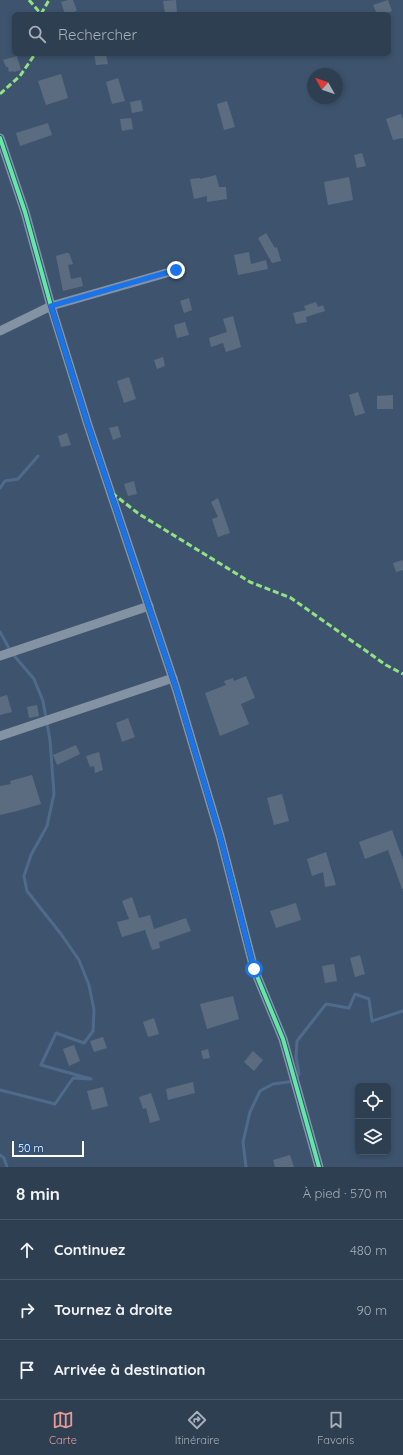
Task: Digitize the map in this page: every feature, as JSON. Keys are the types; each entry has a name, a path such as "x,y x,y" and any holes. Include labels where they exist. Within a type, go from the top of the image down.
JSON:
{"street":[{"path":"0,138 25,212 51,306 88,425 173,678 220,836 254,969 283,1039 319,1167"},
{"path":"0,331 51,306 176,270"},
{"path":"0,656 148,606"},
{"path":"0,736 173,678"}],"building":[{"path":"73,0 77,11 64,12 61,2"},
{"path":"176,0 177,12 165,12 163,1"},
{"path":"388,0 392,11 376,12 373,5"},
{"path":"17,56 21,70 9,72 8,67 6,67 3,60"},
{"path":"94,56 106,56 108,64 96,65"},
{"path":"61,74 68,98 46,105 38,81"},
{"path":"118,78 125,101 112,104 106,82"},
{"path":"141,100 143,111 132,113 130,102"},
{"path":"227,101 235,127 224,130 217,104"},
{"path":"401,114 403,119 403,138 393,140 386,119"},
{"path":"131,118 133,129 122,131 120,119"},
{"path":"48,123 52,135 20,146 16,133"},
{"path":"362,153 366,166 357,168 354,155"},
{"path":"216,175 219,187 226,187 227,199 207,202 207,196 194,199 190,179 200,179"},
{"path":"349,177 353,200 328,205 324,182"},
{"path":"266,233 275,248 277,247 281,261 272,263 258,238"},
{"path":"249,252 251,264 266,260 268,269 238,275 234,255"},
{"path":"69,253 73,264 68,265 71,279 81,277 83,286 63,291 56,256"},
{"path":"189,298 192,310 184,313 180,301"},
{"path":"316,302 318,307 323,305 325,311 306,317 307,322 296,324 293,313 306,310 304,306"},
{"path":"233,316 241,347 226,352 223,343 211,347 209,338 227,332 223,319"},
{"path":"185,322 189,335 177,338 174,325"},
{"path":"163,357 165,366 157,369 154,360"},
{"path":"129,377 136,399 124,403 117,381"},
{"path":"358,392 365,413 355,416 349,395"},
{"path":"393,395 393,409 377,409 377,396"},
{"path":"118,426 121,437 113,440 109,428"},
{"path":"67,433 71,445 61,447 58,436"},
{"path":"134,481 137,494 128,496 124,484"},
{"path":"218,498 230,533 218,537 212,519 218,517 211,502"},
{"path":"403,560 403,570 396,572 393,563"},
{"path":"246,676 255,698 241,704 249,724 220,736 205,693 226,685 224,681 233,678 234,681"},
{"path":"7,695 12,712 0,715 0,697"},
{"path":"37,705 39,716 29,718 27,707"},
{"path":"128,718 135,737 122,742 116,723"},
{"path":"76,745 80,754 57,765 53,755"},
{"path":"99,752 103,770 95,773 94,766 90,767 86,756"},
{"path":"32,775 41,804 0,815 0,786 11,784 10,781"},
{"path":"282,794 289,821 274,825 267,798"},
{"path":"392,830 403,860 403,889 388,850 365,859 359,842"},
{"path":"326,852 336,885 325,887 323,872 312,876 307,859"},
{"path":"132,897 139,918 150,915 154,929 186,918 191,931 159,942 160,948 152,950 145,930 122,937 117,922 129,919 122,901"},
{"path":"296,903 301,920 276,928 270,911"},
{"path":"360,955 365,974 355,977 350,958"},
{"path":"334,964 337,981 325,983 322,966"},
{"path":"233,996 239,1019 207,1029 200,1004"},
{"path":"154,1018 159,1034 148,1037 143,1022"},
{"path":"103,1037 107,1048 94,1052 90,1041"},
{"path":"74,1045 80,1061 69,1066 63,1049"},
{"path":"208,1049 210,1058 203,1059 201,1051"},
{"path":"253,1051 263,1060 254,1071 244,1062"},
{"path":"193,1082 195,1093 168,1100 166,1089"},
{"path":"103,1087 108,1106 92,1110 87,1091"},
{"path":"151,1093 160,1120 150,1123 146,1108 143,1109 139,1097"},
{"path":"290,1155 294,1167 275,1167 273,1160"}],"waterway":[{"path":"0,488 5,481 18,479 38,456"},
{"path":"0,632 11,652 34,679 43,701 50,740 54,794 47,826 31,855 24,876 27,891 61,934 79,960 89,985 94,1010 93,1031 84,1043 56,1033 41,1065 91,1079 73,1078 55,1104 0,1090"},
{"path":"246,1167 243,1142 250,1112 260,1091 273,1084 295,1081 299,1074 296,1057 297,1041 326,1004 349,1008 355,994 369,999 372,1021 403,1011"},
{"path":"0,1155 4,1158 7,1167"}],"marked path":[{"path":"29,0 39,12"},
{"path":"42,12 49,0"},
{"path":"0,94 20,76 34,56"},
{"path":"112,493 139,514 250,582 291,598 386,665 403,674"}],"cycle path":[{"path":"0,138 25,212 51,306 88,425 176,688 220,836 254,969 283,1039 319,1167"}],"route":[{"path":"176,270 51,306 88,425 176,688 220,836 254,969"}]}
